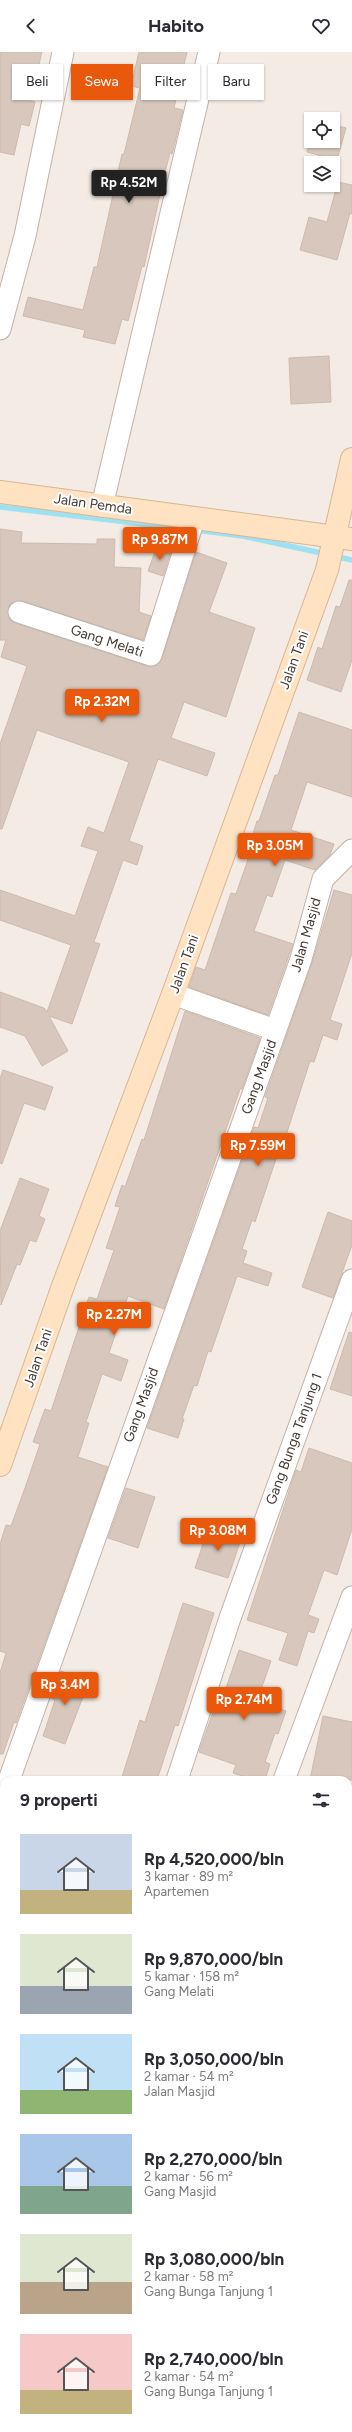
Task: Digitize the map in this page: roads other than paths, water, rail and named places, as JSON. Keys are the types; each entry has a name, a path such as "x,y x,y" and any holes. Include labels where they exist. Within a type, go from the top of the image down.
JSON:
{"street":[{"path":"0,329 25,236 62,52"},
{"path":"102,506 209,52"},
{"name":"Jalan Tani","path":"0,1464 63,1286 173,994 327,570 339,541 352,459"},
{"name":"Jalan Pemda","path":"0,492 194,518 339,541"},
{"name":"Gang Melati","path":"19,612 151,655 194,518"},
{"name":"Jalan Masjid","path":"275,1030 310,928 323,879 352,850"},
{"path":"173,994 275,1030"},
{"name":"Gang Masjid","path":"9,1776 275,1030"},
{"name":"Gang Bunga Tanjung 1","path":"178,1776 230,1618 352,1280"},
{"path":"285,1776 352,1597"}],"waterway":[{"path":"0,507 186,529"},
{"path":"195,530 243,536 326,554"},
{"path":"334,556 352,560"}]}
